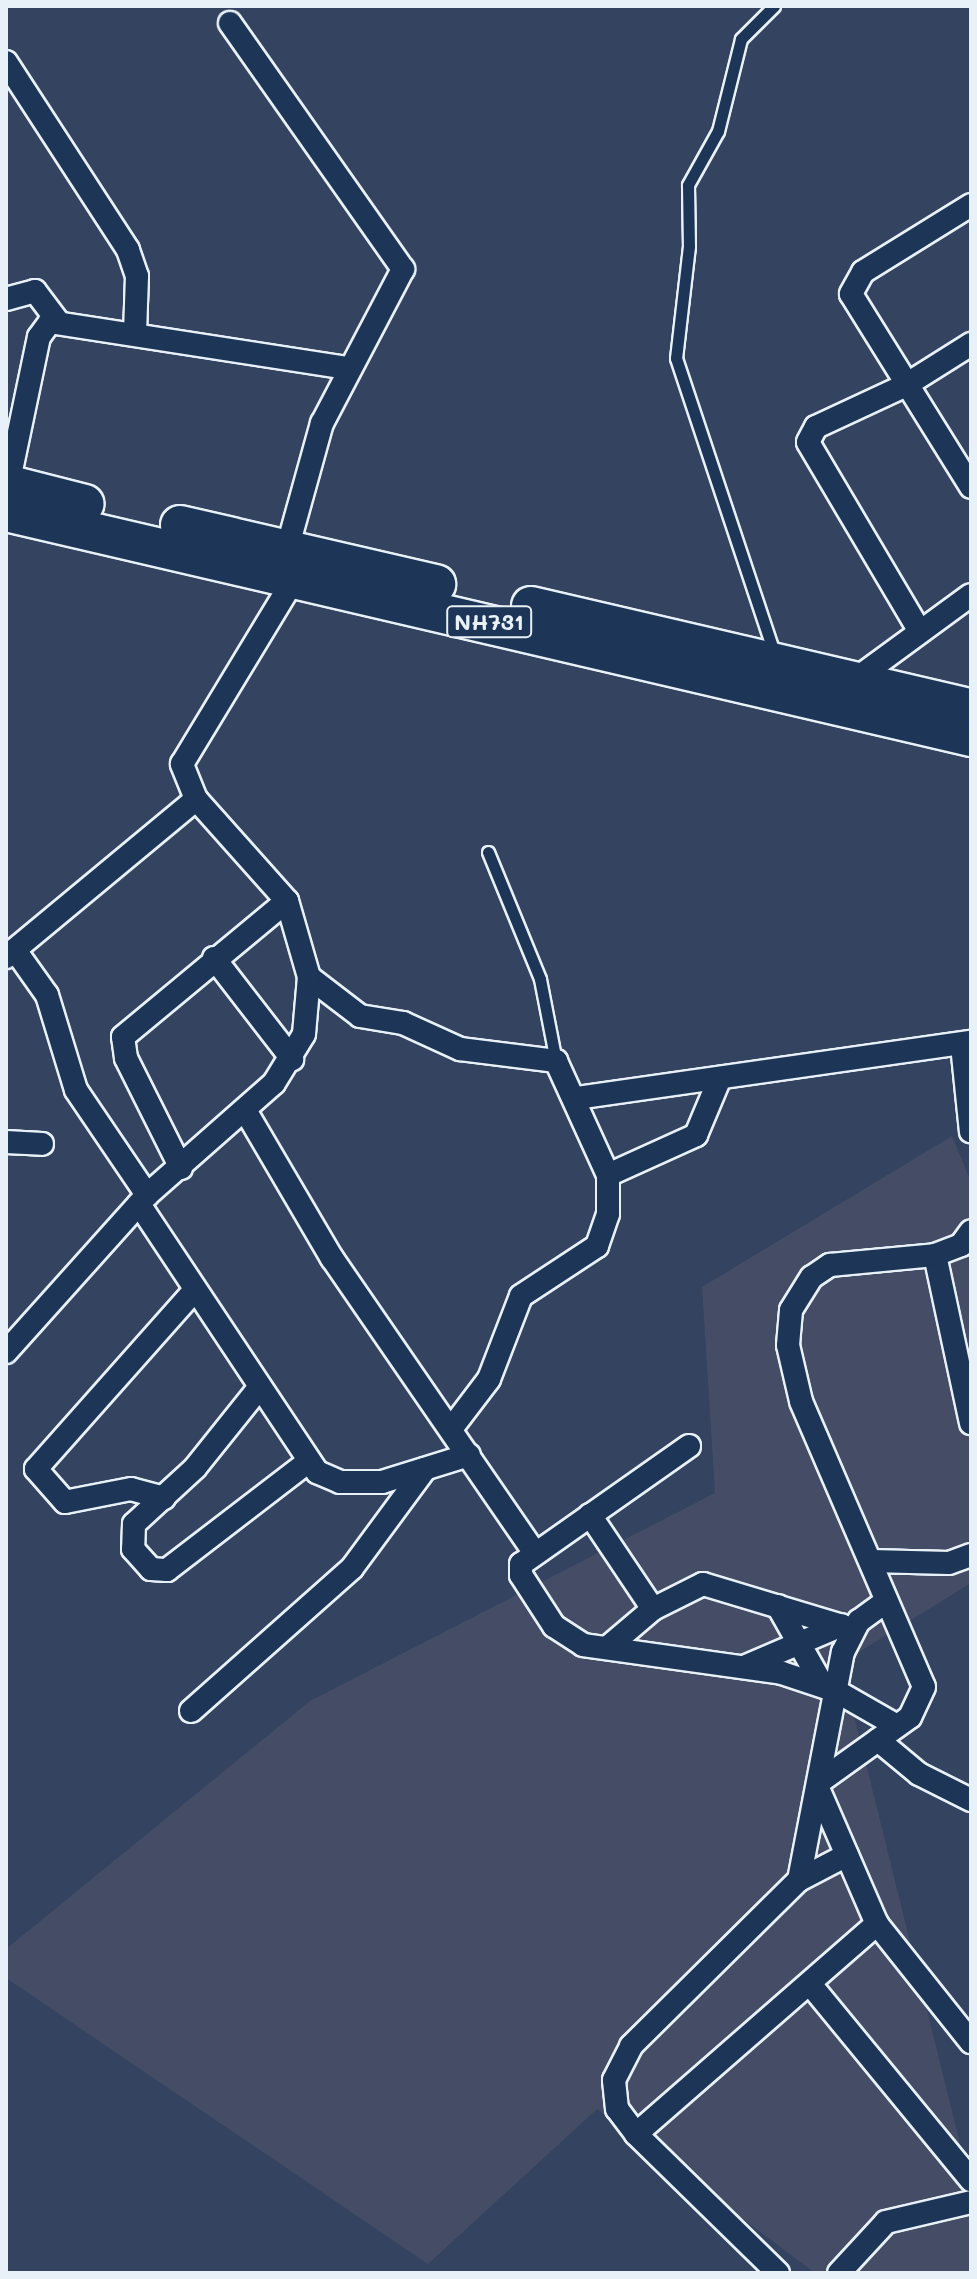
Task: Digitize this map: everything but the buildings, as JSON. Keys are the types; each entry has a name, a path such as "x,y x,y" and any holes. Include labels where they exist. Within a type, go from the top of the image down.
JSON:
{"highway":[{"name":"NH731","path":"7,494 971,737"},
{"name":"NH731","path":"291,564 777,664 971,708"}],"street":[{"path":"6,1352 143,1199 245,1110 292,1059 309,1011 309,977 287,901 196,799 183,777 186,752 291,564 312,455 348,368 398,288 401,262 230,23"},
{"path":"6,62 128,250 137,276 135,332"},
{"path":"971,205 863,272 852,287 906,385 971,487"},
{"path":"6,299 35,291 57,320 348,368"},
{"path":"7,494 39,337 57,320"},
{"path":"919,630 808,442 816,427 906,385 971,344"},
{"path":"852,682 919,630 971,595"},
{"path":"196,799 11,953 47,995 76,1090 195,1290 308,1462 327,1477 360,1484 426,1469 469,1455"},
{"path":"181,1168 126,1058 123,1037 214,958 287,901"},
{"path":"214,958 292,1059"},
{"path":"309,977 360,1016 403,1023 460,1049 556,1061 576,1098 608,1175 608,1214 597,1246 521,1296 489,1379 451,1429"},
{"path":"576,1098 966,1043 971,1132"},
{"path":"608,1175 696,1135 720,1078"},
{"path":"245,1110 332,1258 535,1553"},
{"path":"6,1142 42,1144"},
{"path":"821,1787 918,1708 924,1687 801,1401 787,1327 801,1290 830,1265 935,1255 961,1245 971,1231"},
{"path":"935,1255 971,1423"},
{"path":"164,1498 131,1489 65,1502 36,1469 195,1290"},
{"path":"259,1388 129,1536 142,1562 161,1571 308,1462"},
{"path":"689,1446 535,1553 519,1572 554,1626 571,1640 607,1648 745,1666 829,1689 897,1726"},
{"path":"191,1711 352,1568 426,1469"},
{"path":"590,1515 653,1609"},
{"path":"871,1561 949,1563 971,1555"},
{"path":"607,1648 653,1609 703,1584 847,1627"},
{"path":"745,1666 847,1627 887,1601"},
{"path":"778,1606 829,1689"},
{"path":"799,1880 821,1787 829,1689 847,1627"},
{"path":"878,1740 919,1774 971,1800"},
{"path":"821,1787 877,1924 971,2042"},
{"path":"778,2273 636,2134 613,2097 618,2065 799,1880 847,1855"},
{"path":"636,2134 877,1924"},
{"path":"810,1984 971,2180"},
{"path":"839,2273 886,2222 971,2202"}],"lane":[{"path":"774,6 741,39 718,131 688,185 689,246 676,358 777,664"},
{"path":"488,852 535,964 556,1061"}],"shaded area":[{"path":"952,1136 971,1182 971,1583 841,1663 971,2188 971,2273 815,2273 597,2109 428,2264 6,1978 6,1949 310,1701 715,1493 702,1287"}]}
